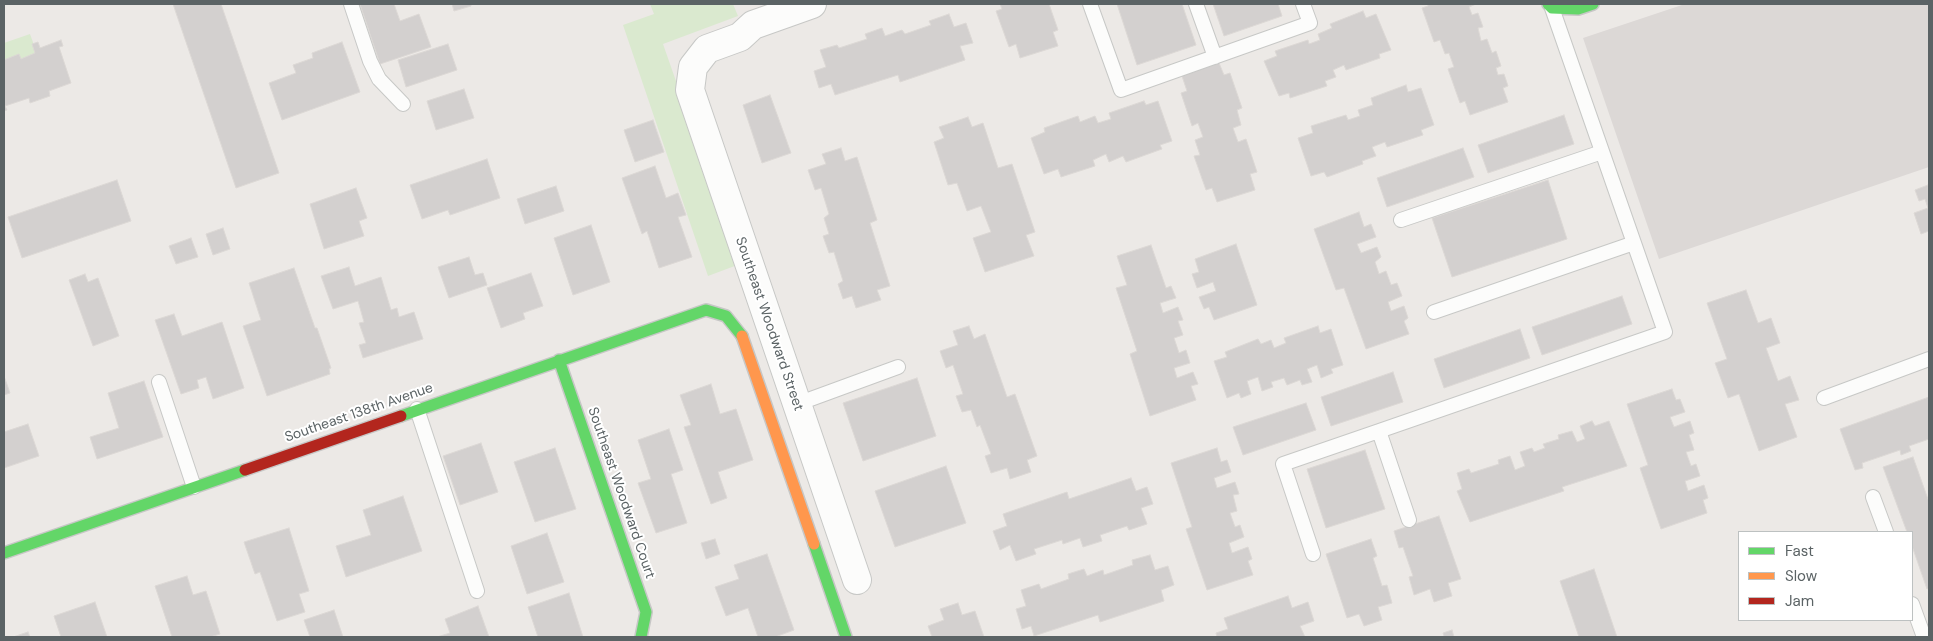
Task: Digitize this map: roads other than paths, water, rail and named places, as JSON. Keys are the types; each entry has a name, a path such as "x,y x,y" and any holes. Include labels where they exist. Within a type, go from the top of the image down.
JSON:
{"street":[{"name":"Southeast Woodward Street","path":"812,4 753,25 740,37 707,49 693,67 690,90 857,580"},
{"path":"1550,6 1578,9 1593,4"},
{"name":"Southeast 138th Avenue","path":"4,553 706,310 726,316"},
{"name":"Southeast Woodward Street","path":"726,316 744,339 846,637"},
{"name":"Southeast Woodward Court","path":"559,360 646,612 641,637"}],"lane":[{"path":"351,4 370,61 379,79 403,104"},
{"path":"1090,4 1121,90 1310,23 1303,4"},
{"path":"1196,4 1215,57"},
{"path":"1313,554 1283,464 1665,332 1550,6"},
{"path":"1401,220 1602,152"},
{"path":"1434,312 1634,243"},
{"path":"1824,398 1929,359"},
{"path":"797,404 898,367"},
{"path":"159,382 194,487"},
{"path":"417,409 477,591"},
{"path":"1379,431 1409,520"},
{"path":"1873,496 1886,531"},
{"path":"1913,607 1924,637"}]}
